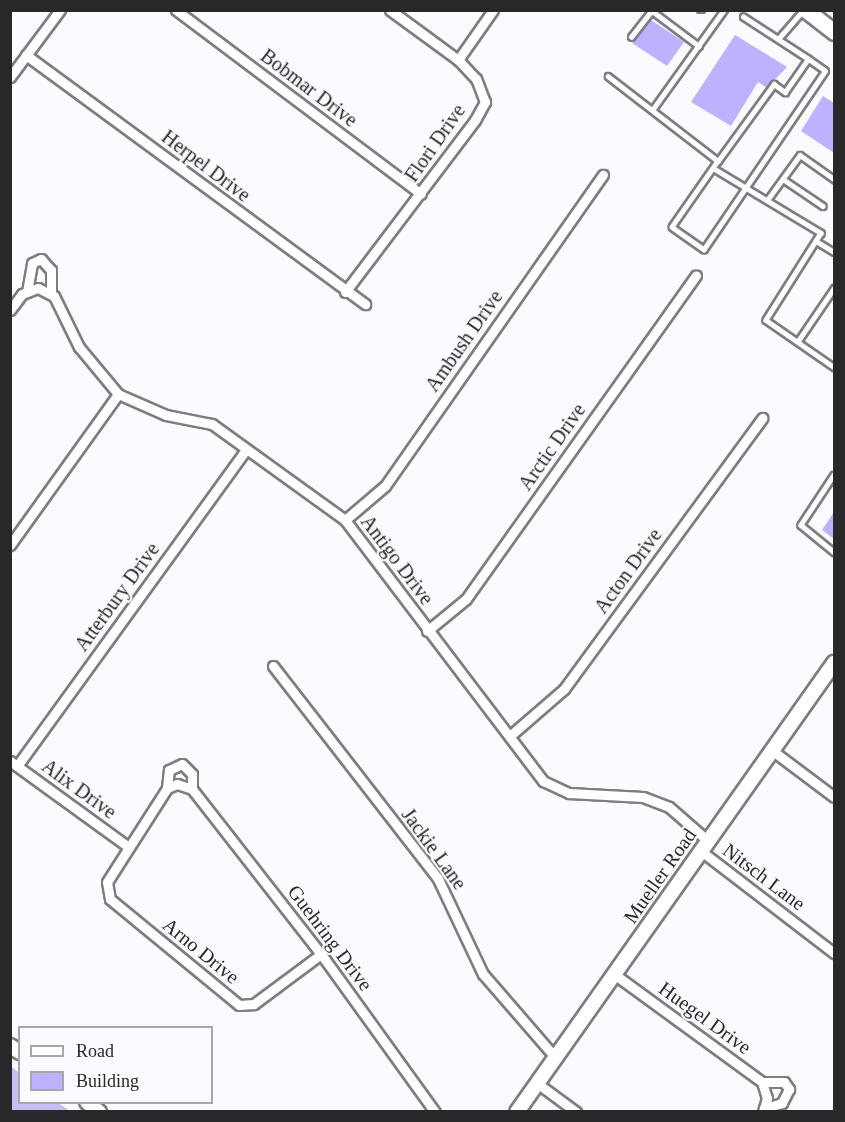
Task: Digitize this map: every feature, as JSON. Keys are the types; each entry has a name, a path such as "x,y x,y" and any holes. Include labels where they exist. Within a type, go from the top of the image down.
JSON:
{"main road":[{"path":"804,10 834,32"}],"street":[{"path":"10,77 60,10"},
{"name":"Bobmar Drive","path":"176,10 421,194"},
{"path":"390,10 458,60 493,10"},
{"name":"Herpel Drive","path":"26,55 345,292 365,304"},
{"name":"Flori Drive","path":"345,292 421,194 484,102 477,79 458,60"},
{"name":"Ambush Drive","path":"345,520 385,486 603,175"},
{"name":"Antigo Drive","path":"27,292 32,264 41,259 51,270 51,294 79,347 118,394 166,415 212,424 345,520 428,631 512,734 543,781 569,793 643,797 669,807 704,846"},
{"name":"Arctic Drive","path":"428,631 466,599 696,275"},
{"path":"10,310 27,292 38,288 51,294"},
{"path":"10,544 118,394"},
{"name":"Acton Drive","path":"512,734 564,689 762,418"},
{"name":"Atterbury Drive","path":"14,763 246,450"},
{"name":"Mueller Road","path":"516,1112 834,663"},
{"name":"Jackie Lane","path":"273,666 438,879 483,974 555,1057"},
{"path":"772,751 834,797"},
{"name":"Alix Drive","path":"14,763 127,846"},
{"name":"Guehring Drive","path":"127,846 167,788 169,770 182,764 192,774 192,789 321,954 435,1112"},
{"path":"167,788 177,784 192,789"},
{"name":"Arno Drive","path":"127,846 106,895 239,1005 254,1004 321,954"},
{"name":"Nitsch Lane","path":"704,846 834,953"},
{"name":"Huegel Drive","path":"614,974 762,1082"},
{"path":"762,1082 784,1082 789,1089 782,1103 764,1110 767,1098 762,1082"},
{"path":"537,1083 576,1112"}],"lane":[{"path":"653,109 724,10"},
{"path":"779,38 804,10"},
{"path":"631,37 651,11 699,46"},
{"path":"743,17 779,38 825,71 704,249 672,227 774,84 785,92 808,59"},
{"path":"608,76 718,161"},
{"path":"713,168 763,202 768,199 800,155 834,179"},
{"path":"783,179 823,206"},
{"path":"768,199 821,232 766,320 834,367"},
{"path":"816,241 834,252"},
{"path":"798,341 834,288"},
{"path":"834,475 801,525 834,552"}],"shaded area":[{"path":"11,1066 18,1072 18,1104 60,1104 70,1111 11,1111"}],"building":[{"path":"648,18 684,42 667,66 632,43"},
{"path":"735,35 787,67 767,88 758,82 731,126 691,102"},
{"path":"823,96 834,103 834,153 801,131"},
{"path":"834,512 834,539 822,530"}]}
